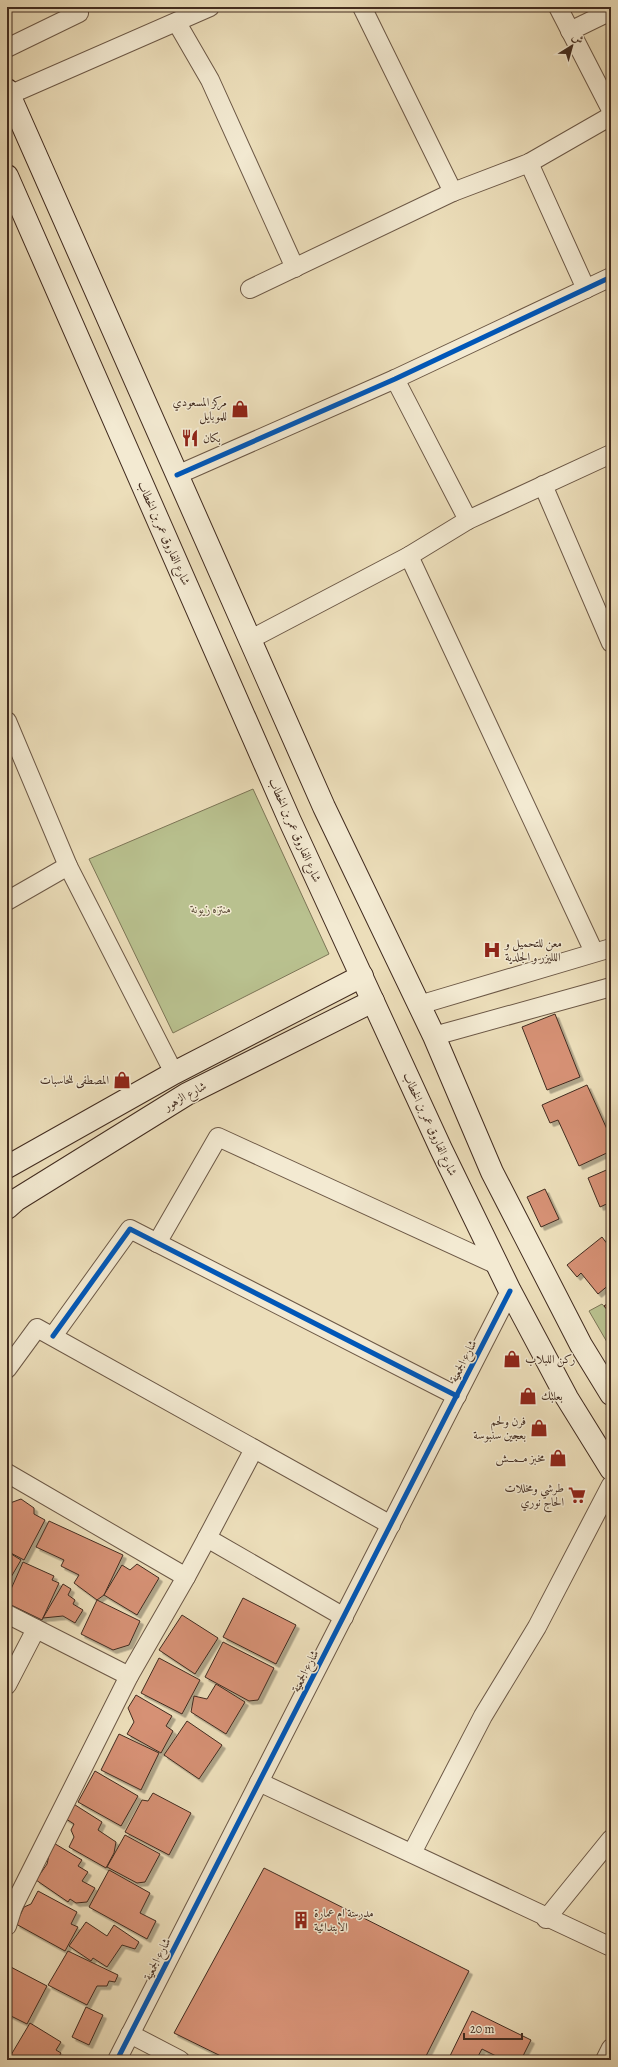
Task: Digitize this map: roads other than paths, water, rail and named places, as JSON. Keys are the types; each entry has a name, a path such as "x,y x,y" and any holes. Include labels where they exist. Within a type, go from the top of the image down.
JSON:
{"main road":[{"path":"8,93 251,639 324,807 434,1036 492,1172 570,1324 611,1394"},
{"name":"شارع الفاروق عمر بن الخطاب","path":"7,176 290,821 373,1001 510,1291 567,1398 611,1470"},
{"name":"شارع الزهور","path":"7,1167 174,1073 362,976"},
{"name":"شارع الزهور","path":"10,1199 187,1094 373,1001"}],"street":[{"path":"8,93 177,23 210,7"},
{"path":"362,7 452,192"},
{"path":"558,7 611,110"},
{"path":"570,31 611,11"},
{"path":"7,48 78,13"},
{"path":"177,23 210,80 295,268"},
{"path":"250,289 452,192 529,163 611,116"},
{"path":"529,163 586,289"},
{"path":"178,475 395,379 611,277"},
{"path":"395,379 468,520"},
{"path":"251,639 408,556 468,520 611,454"},
{"path":"543,486 611,643"},
{"path":"408,556 603,950 419,1005"},
{"path":"7,721 68,866 174,1073"},
{"path":"7,901 68,866"},
{"path":"434,1036 611,988"},
{"path":"157,1243 218,1136 497,1264"},
{"path":"53,1336 130,1229 457,1396"},
{"name":"شارع الجمعية","path":"117,2060 510,1291"},
{"path":"7,1369 37,1328 391,1525"},
{"path":"7,1926 10,1906 129,1676 186,1577 254,1449"},
{"path":"7,1473 186,1577"},
{"path":"412,1853 483,1716 537,1627 611,1485"},
{"path":"207,1538 344,1616"},
{"path":"7,1614 129,1676"},
{"path":"7,1685 36,1629"},
{"path":"259,1782 611,1948"},
{"path":"546,1918 611,1839"},
{"path":"130,2034 180,2060"},
{"path":"605,2060 611,2048"}],"place":[{"name":"مركز المسعودي للموبايل","path":"240,409"},
{"name":"بكان","path":"190,438"},
{"name":"معن للتحميل و اللليزر و الجلدية","path":"492,950"},
{"name":"المصطفى للحاسبات","path":"122,1080"},
{"name":"ركن اللبلاب","path":"512,1359"},
{"name":"بعلبك","path":"528,1396"},
{"name":"فرن ولحم بعجين سنبوسة","path":"539,1428"},
{"name":"مخبز مــمــش","path":"558,1458"},
{"name":"طرشي ومخللات الحاج نوري","path":"577,1495"},
{"name":"مدرسة ام عمارة الابتدائية","path":"301,1920"}],"park label":[{"name":"منتزه زيونة","path":"211,909"}]}
